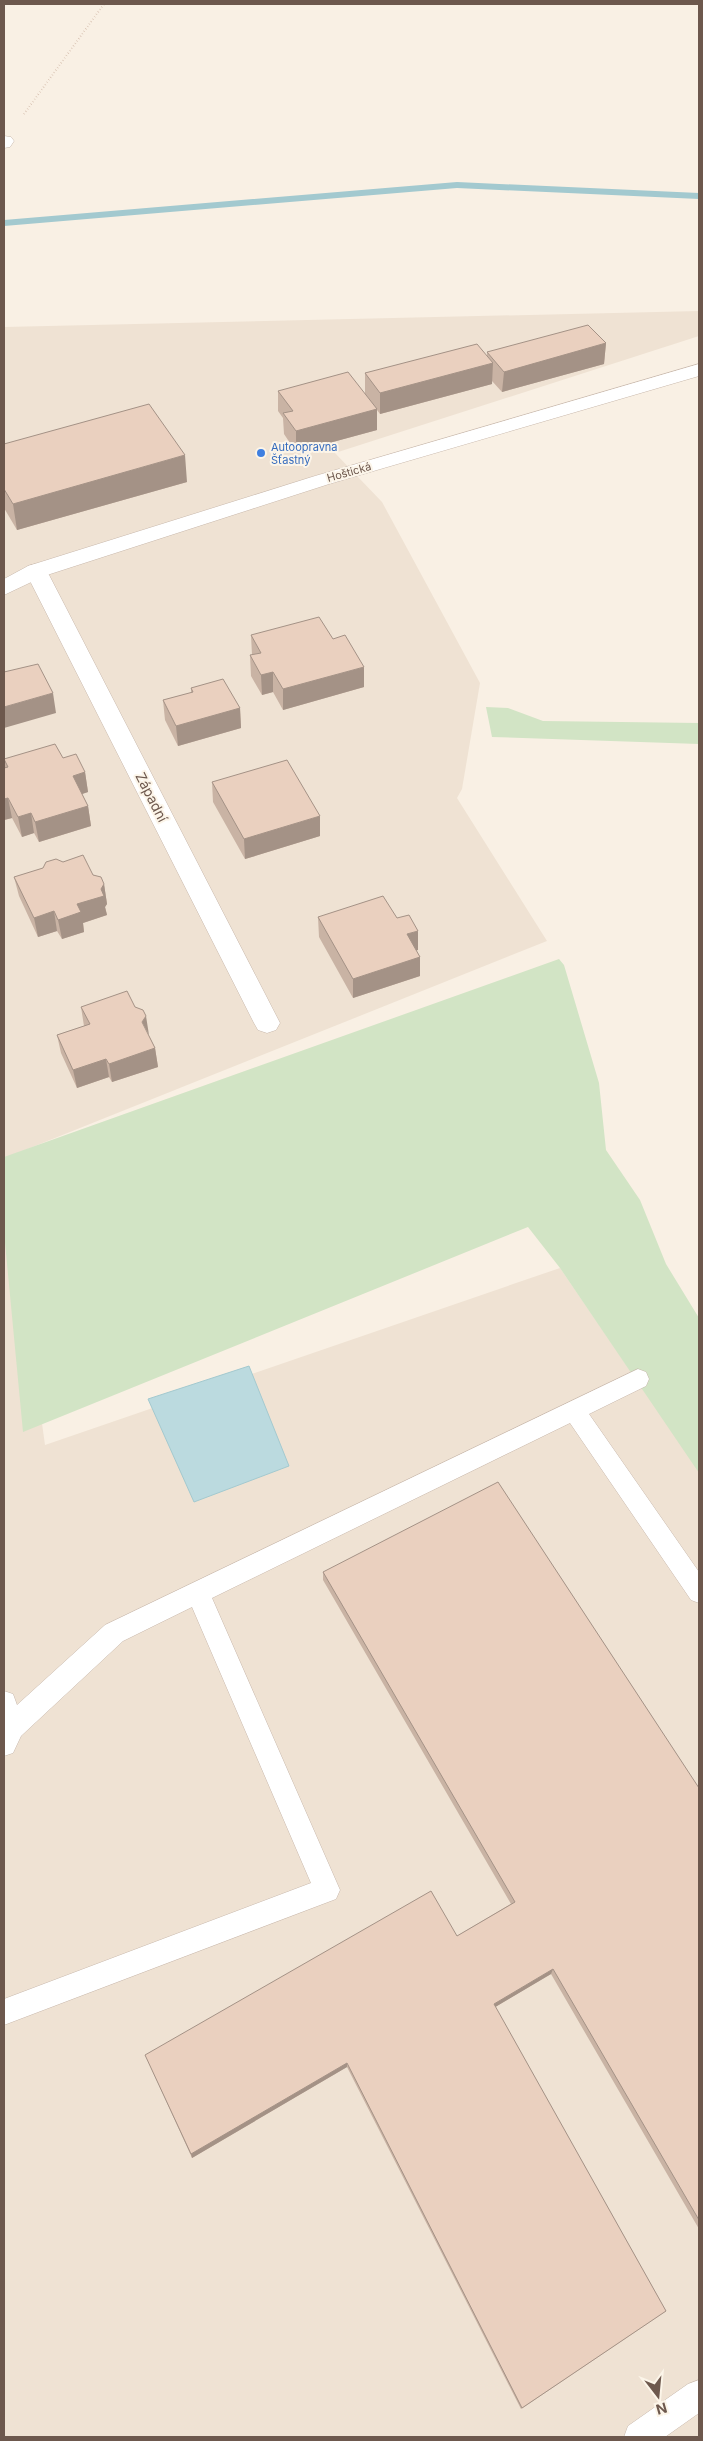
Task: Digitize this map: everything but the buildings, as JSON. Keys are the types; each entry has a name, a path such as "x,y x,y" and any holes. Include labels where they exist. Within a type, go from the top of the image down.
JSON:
{"street":[{"name":"Hoštická","path":"4,588 36,571 322,480 699,370"},
{"name":"Západní","path":"36,571 267,1023"}],"lane":[{"path":"8,1736 114,1633 575,1412 638,1379"},
{"path":"575,1412 699,1592"},
{"path":"4,2012 328,1890 198,1592"},
{"path":"4,1703 8,1736"},
{"path":"639,2437 699,2395"}],"path":[{"path":"4,142 104,4"}],"shaded area":[{"path":"699,311 699,336 335,453 382,502 480,683 462,789 457,798 547,941 5,1158 45,1445 560,1268 699,1471 699,2437 4,2437 4,327"}],"green space":[{"path":"486,707 508,708 543,721 699,723 699,744 492,737"},
{"path":"559,959 564,965 599,1083 606,1150 640,1200 666,1264 699,1318 699,1473 560,1268 528,1227 23,1432 4,1232 4,1157"}],"water":[{"path":"249,1366 289,1466 194,1502 148,1399"}],"waterway":[{"path":"4,223 457,185 699,196"}],"place":[{"name":"Autoopravna Šťastný","path":"261,453"}]}
